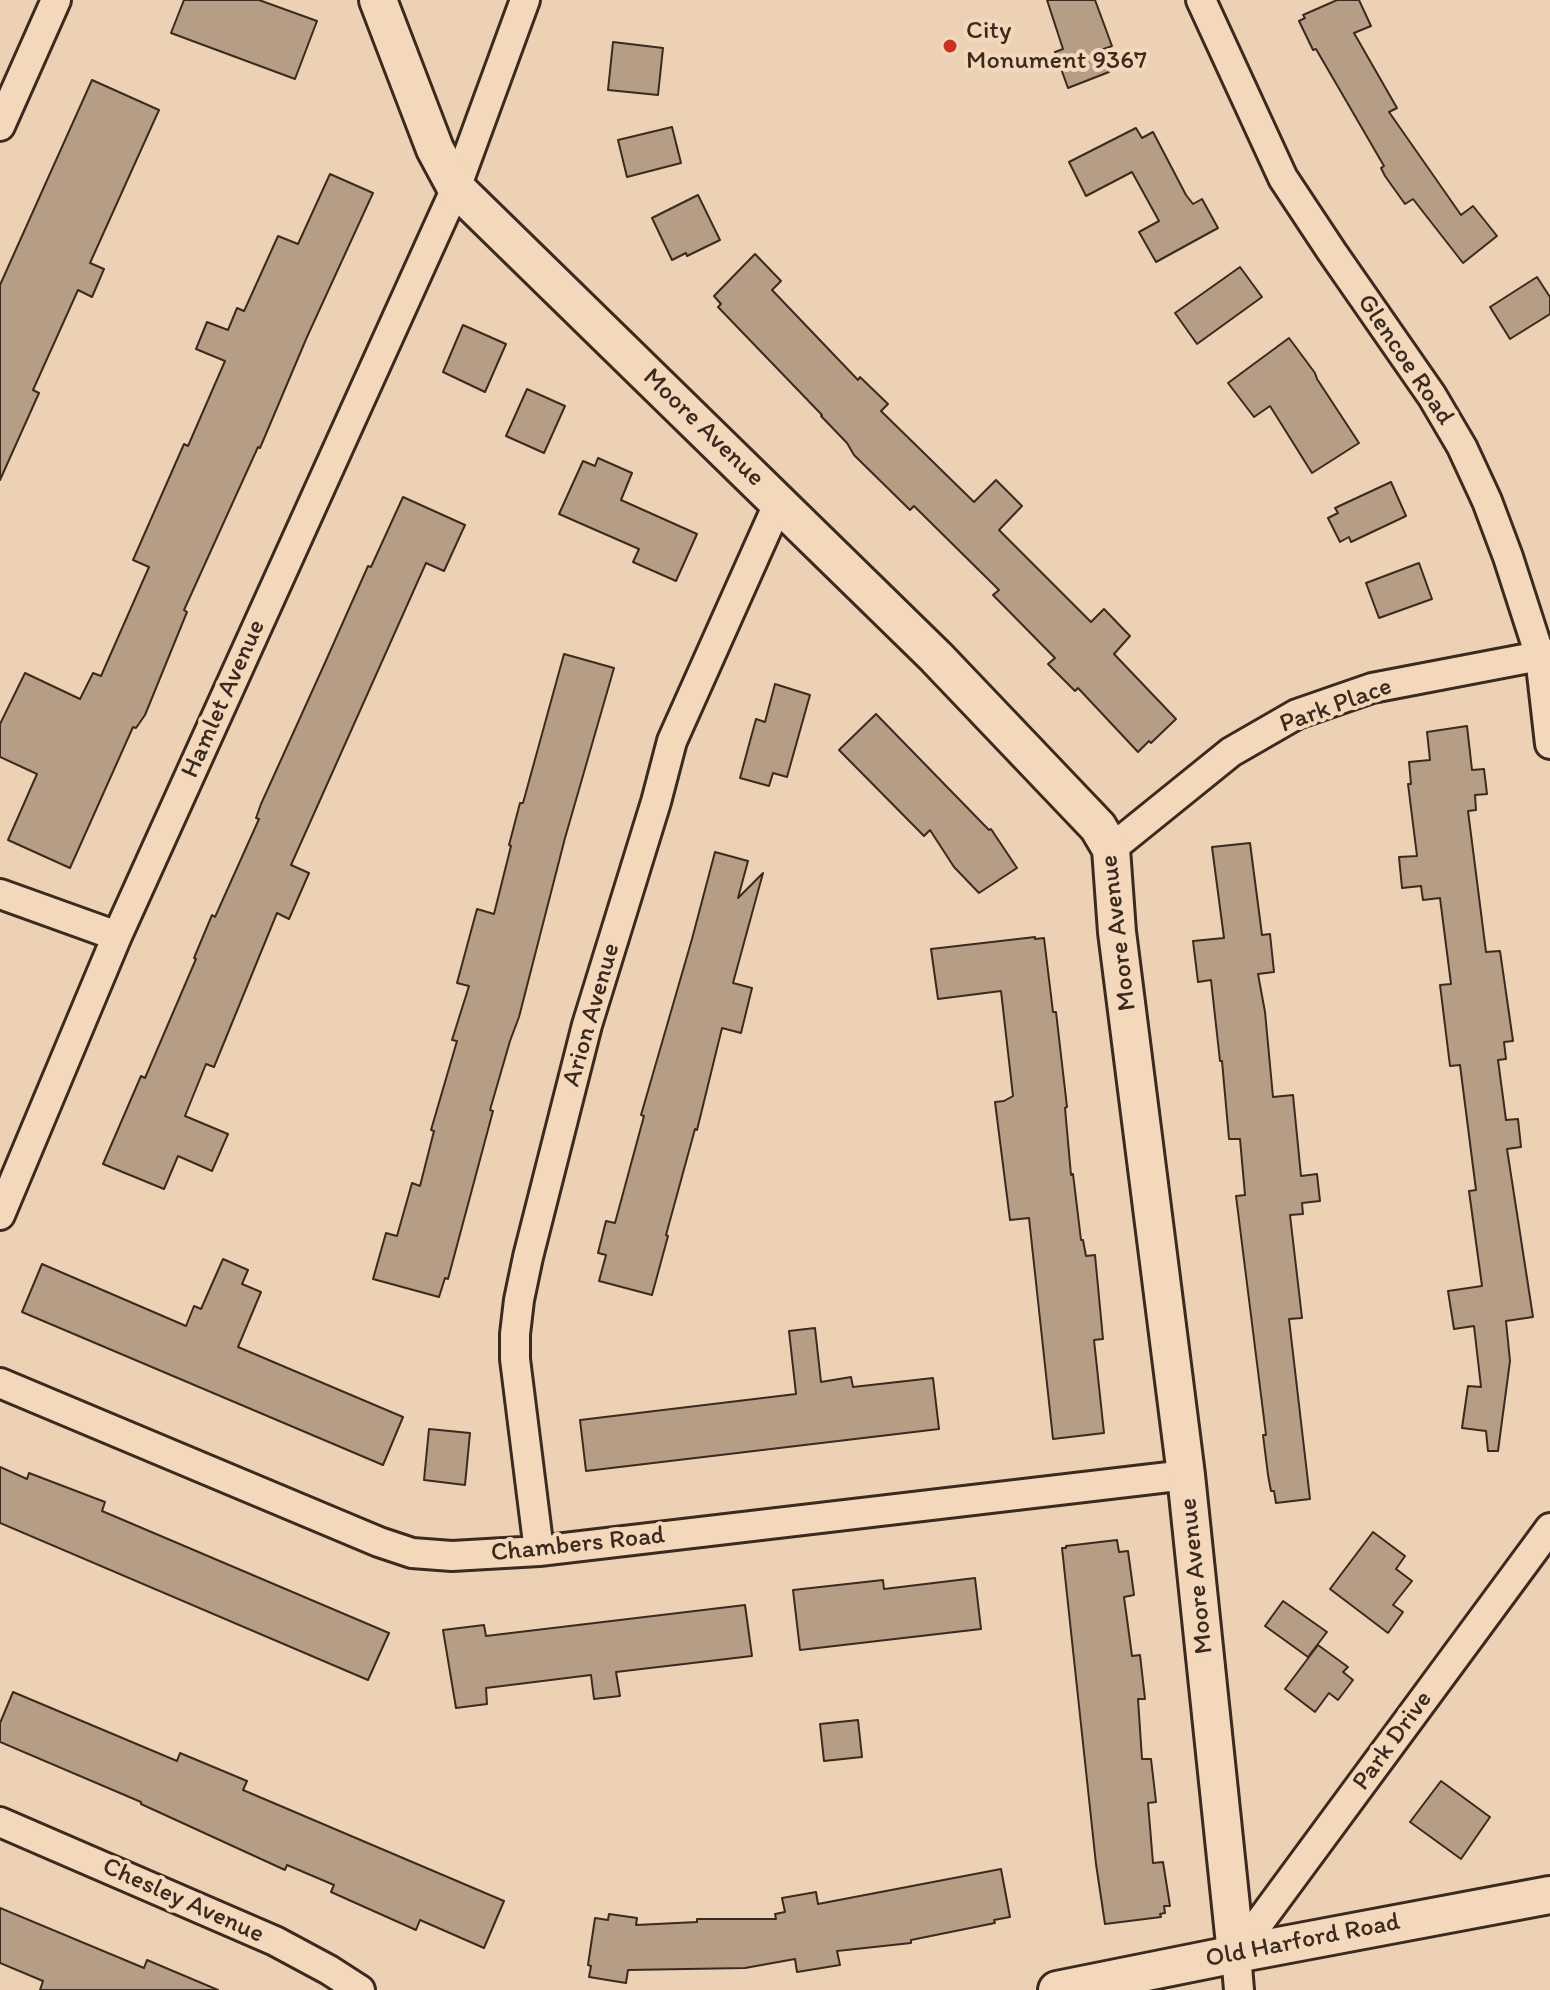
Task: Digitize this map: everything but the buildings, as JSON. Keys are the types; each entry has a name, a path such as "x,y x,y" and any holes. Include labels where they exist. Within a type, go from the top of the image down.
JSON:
{"street":[{"path":"0,126 56,0"},
{"name":"Moore Avenue","path":"378,0 435,149 456,188 936,657 1098,827 1111,849 1117,932 1186,1475 1236,1954"},
{"name":"Hamlet Avenue","path":"0,1215 117,936 456,188 525,0"},
{"name":"Glencoe Road","path":"1201,0 1283,178 1432,396 1462,447 1487,501 1545,655 1550,744"},
{"name":"Arion Avenue","path":"539,1551 515,1359 516,1322 528,1257 587,1025 672,741 779,502"},
{"name":"Park Place","path":"1111,849 1231,752 1297,714 1372,688 1545,655"},
{"path":"0,894 117,936"},
{"name":"Chambers Road","path":"0,1383 412,1553 452,1556 539,1551 1186,1475"},
{"name":"Park Drive","path":"1236,1954 1550,1528"},
{"name":"Chesley Avenue","path":"0,1822 275,1941 360,1990"},
{"name":"Old Harford Road","path":"1057,1990 1550,1895"},
{"path":"1236,1954 1239,1990"}],"place":[{"name":"City Monument 9367","path":"950,46"}]}
